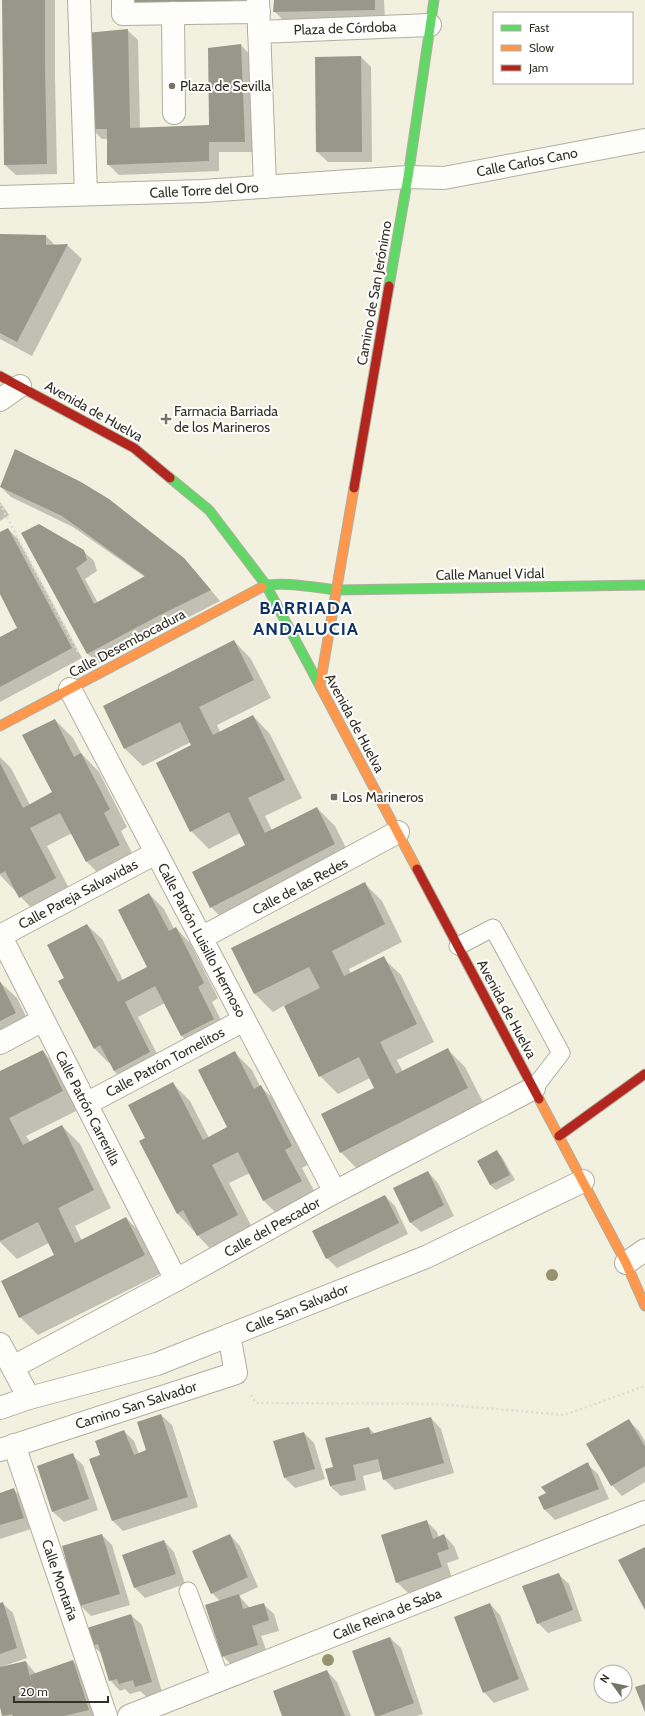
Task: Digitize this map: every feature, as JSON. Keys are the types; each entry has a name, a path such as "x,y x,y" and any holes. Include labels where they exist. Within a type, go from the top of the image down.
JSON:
{"street":[{"path":"79,0 86,194"},
{"path":"123,0 123,14 173,13 259,15 264,187"},
{"name":"Camino de San Jerónimo","path":"320,685 408,177 434,0"},
{"path":"173,13 174,113"},
{"name":"Plaza de Córdoba","path":"259,15 430,25"},
{"name":"Calle Carlos Cano","path":"408,177 444,178 645,140"},
{"name":"Calle Torre del Oro","path":"0,197 203,191 408,177"},
{"name":"Avenida de Huelva","path":"0,376 134,448 209,510 266,585 583,1181 626,1264 645,1306"},
{"path":"0,400 20,386"},
{"path":"266,585 287,585 336,590"},
{"name":"Calle Desembocadura","path":"0,726 266,585"},
{"name":"Calle Manuel Vidal","path":"336,590 645,585"},
{"name":"Calle Patrón Luisillo Hermoso","path":"70,688 334,1192"},
{"name":"Calle de las Redes","path":"201,938 398,832"},
{"name":"Calle Pareja Salvavidas","path":"0,936 156,853"},
{"name":"Calle Patrón Carrerilla","path":"0,936 176,1280"},
{"path":"0,1043 43,1020"},
{"name":"Calle Patrón Tornelitos","path":"86,1104 244,1020"},
{"path":"559,1136 645,1074"},
{"name":"Calle del Pescador","path":"13,1367 176,1280 334,1192 534,1088"},
{"name":"Calle San Salvador","path":"0,1408 29,1398 157,1364 426,1257 583,1181"},
{"path":"626,1264 645,1250"},
{"path":"229,1335 236,1373"},
{"path":"0,1344 29,1398"},
{"name":"Camino San Salvador","path":"7,1447 236,1373"},
{"name":"Calle Montaña","path":"7,1447 106,1716"},
{"name":"Calle Reina de Saba","path":"129,1716 645,1512"}],"lane":[{"path":"458,946 493,928 561,1053 534,1088"},
{"path":"188,1591 221,1680"}],"path":[{"path":"0,504 92,677"},
{"path":"236,1373 256,1403 439,1404 564,1415 645,1386"}],"building":[{"path":"2,0 45,0 47,164 4,165"},
{"path":"131,0 233,0 233,2 131,3"},
{"path":"274,0 375,0 375,10 273,12"},
{"path":"128,29 130,128 209,125 208,48 241,44 245,142 209,142 209,161 107,165 107,129 91,129 86,33"},
{"path":"361,56 362,152 316,152 315,57"},
{"path":"0,234 46,235 46,245 68,244 17,342 0,333"},
{"path":"15,449 81,482 109,499 184,558 211,590 158,616 87,654 21,533 39,524 84,550 87,560 76,568 94,604 145,576 62,516 0,487"},
{"path":"8,528 72,648 0,687 0,637 17,628 0,594 0,532"},
{"path":"234,640 254,680 199,707 213,735 253,715 285,780 248,798 265,833 317,807 335,844 210,908 192,872 245,845 229,812 190,832 156,763 191,745 180,722 124,749 103,706"},
{"path":"55,719 74,757 81,753 110,809 104,813 120,845 86,862 60,813 30,828 56,878 19,898 5,871 0,874 0,763 23,808 52,792 22,735"},
{"path":"365,882 385,924 332,951 344,976 384,956 417,1024 380,1042 396,1074 448,1048 468,1088 340,1153 321,1114 374,1088 359,1057 319,1077 284,1006 320,988 309,967 254,994 231,948"},
{"path":"149,893 169,931 176,927 204,983 198,987 214,1019 181,1036 155,986 125,1002 150,1052 114,1071 100,1045 94,1049 58,981 64,978 47,945 87,924 118,982 147,967 118,910"},
{"path":"0,981 16,1013 0,1021"},
{"path":"43,1050 63,1091 9,1118 23,1145 62,1125 94,1190 58,1208 75,1243 126,1217 145,1255 19,1318 1,1281 54,1255 38,1222 0,1241 0,1071"},
{"path":"235,1051 254,1089 261,1085 292,1146 285,1150 302,1181 263,1201 238,1152 212,1165 238,1215 197,1236 183,1210 177,1214 139,1141 145,1138 128,1105 173,1082 203,1140 227,1127 198,1070"},
{"path":"497,1150 510,1175 490,1185 477,1161"},
{"path":"428,1171 444,1205 410,1223 393,1188"},
{"path":"385,1195 399,1223 326,1259 312,1231"},
{"path":"161,1414 188,1497 112,1521 89,1459 100,1455 95,1441 124,1430 134,1455 146,1450 137,1422"},
{"path":"431,1417 444,1463 383,1480 378,1459 353,1465 356,1480 330,1486 325,1469 333,1467 325,1438 369,1427 371,1434"},
{"path":"629,1419 645,1447 645,1466 611,1486 586,1444"},
{"path":"304,1432 315,1469 284,1478 273,1441"},
{"path":"73,1453 89,1499 52,1512 37,1466"},
{"path":"588,1462 599,1489 544,1510 538,1497 546,1493 541,1487"},
{"path":"14,1488 24,1518 0,1525 0,1493"},
{"path":"427,1520 433,1539 444,1534 449,1549 437,1553 442,1567 396,1583 381,1535"},
{"path":"102,1534 120,1594 79,1606 62,1546"},
{"path":"230,1534 248,1577 211,1594 192,1551"},
{"path":"164,1540 176,1574 134,1588 122,1555"},
{"path":"645,1547 645,1610 618,1560"},
{"path":"559,1573 573,1610 537,1624 522,1586"},
{"path":"239,1594 243,1609 264,1603 269,1620 252,1626 258,1645 222,1657 205,1605"},
{"path":"3,1602 17,1648 0,1654 0,1603"},
{"path":"490,1603 519,1679 483,1693 454,1617"},
{"path":"131,1614 152,1682 135,1687 133,1680 119,1684 117,1679 109,1681 98,1644 92,1646 87,1628"},
{"path":"390,1637 414,1703 379,1716 375,1716 352,1651"},
{"path":"73,1660 89,1710 64,1716 13,1716 12,1714 2,1716 0,1707 0,1667 26,1661 31,1682 30,1675"},
{"path":"327,1670 345,1716 282,1716 273,1691"},
{"path":"645,1684 645,1712 635,1687"}],"traffic: fast":[{"path":"389,286 408,177 434,0"},
{"path":"170,478 209,510 266,585 321,688"},
{"path":"262,587 268,585 287,584 336,590 645,585"}],"traffic: slow":[{"path":"320,685 354,488"},
{"path":"0,726 262,587"},
{"path":"321,688 417,869"},
{"path":"539,1099 626,1263 645,1306"}],"traffic: jam":[{"path":"354,488 389,286"},
{"path":"0,376 134,448 170,478"},
{"path":"417,869 539,1099"},
{"path":"559,1136 645,1074"}],"place":[{"name":"Plaza de Sevilla","path":"172,86"},
{"name":"Farmacia Barriada de los Marineros","path":"166,419"},
{"name":"Los Marineros","path":"334,797"}],"district":[{"name":"BARRIADA ANDALUCIA","path":"306,618"}]}
